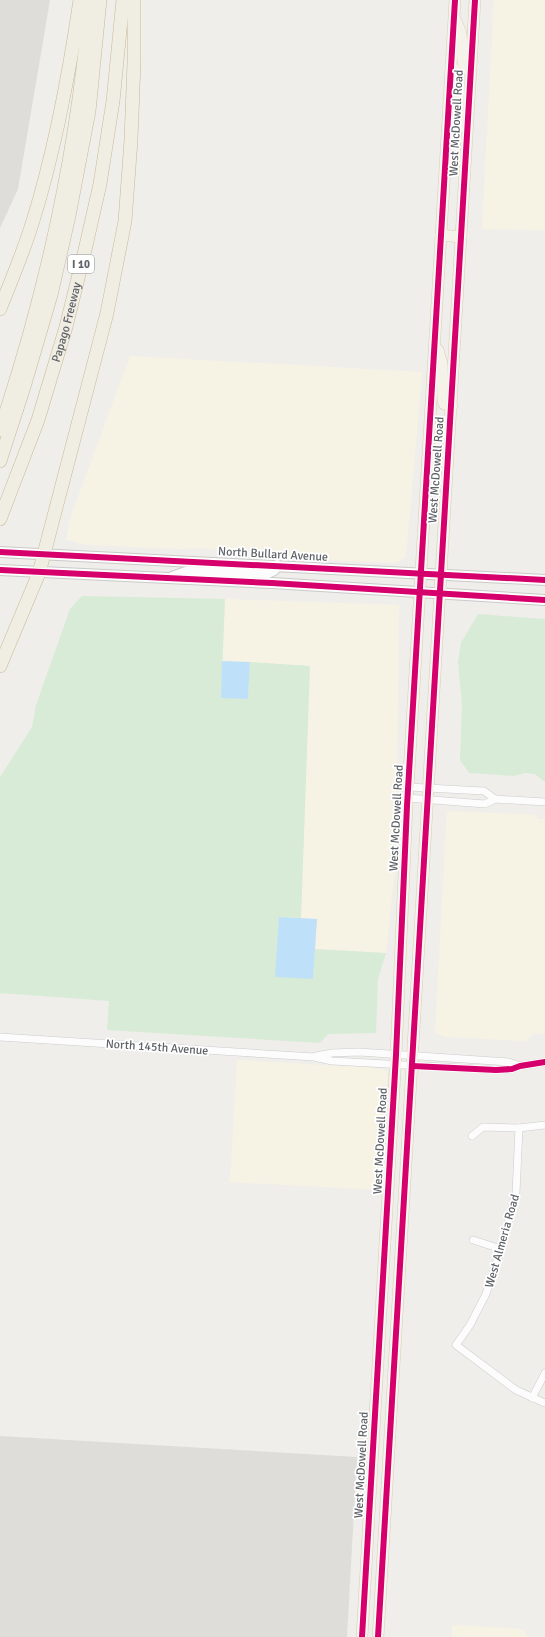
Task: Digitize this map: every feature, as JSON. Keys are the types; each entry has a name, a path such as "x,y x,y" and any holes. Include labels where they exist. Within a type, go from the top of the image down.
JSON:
{"highway":[{"path":"0,310 26,242 47,171 64,97 80,0"},
{"name":"I 10","path":"0,430 38,304 61,209 80,97 90,0"},
{"path":"0,461 22,394 51,295 69,216 89,111 100,0"},
{"name":"Papago Freeway","path":"0,519 38,420 66,326 85,250 100,184 111,108 123,0"},
{"path":"0,666 39,572 107,313 125,221 132,126 134,0"}],"main road":[{"name":"West McDowell Road","path":"362,1637 396,1060 408,792 420,574 455,0"},
{"name":"West McDowell Road","path":"378,1637 475,0"},
{"path":"454,16 461,33 463,63 470,71"},
{"path":"451,66 459,74 458,114 467,129"},
{"path":"441,235 461,237"},
{"path":"435,342 442,364 443,401 444,404 452,406"},
{"name":"North Bullard Avenue","path":"0,552 277,565 545,580"},
{"path":"168,579 186,572 268,573 274,570 277,565"},
{"path":"0,570 272,583 419,594 545,600"},
{"path":"371,1496 386,1496"}],"street":[{"path":"408,792 428,794 484,791 495,799"},
{"path":"408,792 485,804 495,799 545,802"},
{"name":"North 145th Avenue","path":"0,1037 314,1057 332,1061 412,1061 496,1070 512,1069 520,1066 545,1062"},
{"name":"North 145th Avenue","path":"314,1057 345,1052 412,1061"},
{"path":"472,1136 483,1127 519,1128 545,1125"},
{"name":"West Almeria Road","path":"519,1128 516,1193 501,1249 486,1294 470,1325 456,1345 516,1390 532,1398"},
{"path":"473,1240 501,1249"},
{"path":"545,1374 532,1398 545,1403"}],"shaded area":[{"path":"0,0 50,0 18,189 0,228"},
{"path":"494,0 545,0 545,230 482,229"},
{"path":"130,356 422,372 406,557 395,563 303,559 200,548 180,549 88,545 66,540 71,516"},
{"path":"225,599 399,605 398,813 396,857 386,953 315,949 317,919 301,918 310,666 222,661"},
{"path":"447,811 537,815 537,819 545,819 545,1034 535,1033 524,1041 445,1037 435,1033"},
{"path":"237,1060 377,1068 386,1071 388,1078 384,1093 384,1133 381,1190 230,1182"},
{"path":"0,1436 357,1457 347,1637 0,1637"},
{"path":"452,1625 522,1629 528,1637 452,1637"}],"green space":[{"path":"82,596 225,599 221,697 248,699 250,662 310,666 301,918 279,917 313,979 315,949 386,953 378,979 376,1033 328,1034 320,1043 107,1030 109,1001 0,993 0,777 32,727 36,705 70,609"},
{"path":"478,614 545,619 545,782 535,774 525,773 514,776 469,773 460,760 462,704 458,662 461,643"}],"water":[{"path":"222,661 250,662 248,699 221,698"},
{"path":"279,917 317,919 313,979 275,977"}],"cycle path":[{"path":"362,1637 396,1055 407,806 455,0"},
{"path":"378,1637 475,0"},
{"path":"0,552 545,580"},
{"path":"0,570 272,583 545,600"},
{"path":"412,1066 496,1070 512,1069 520,1066 545,1062"}]}
